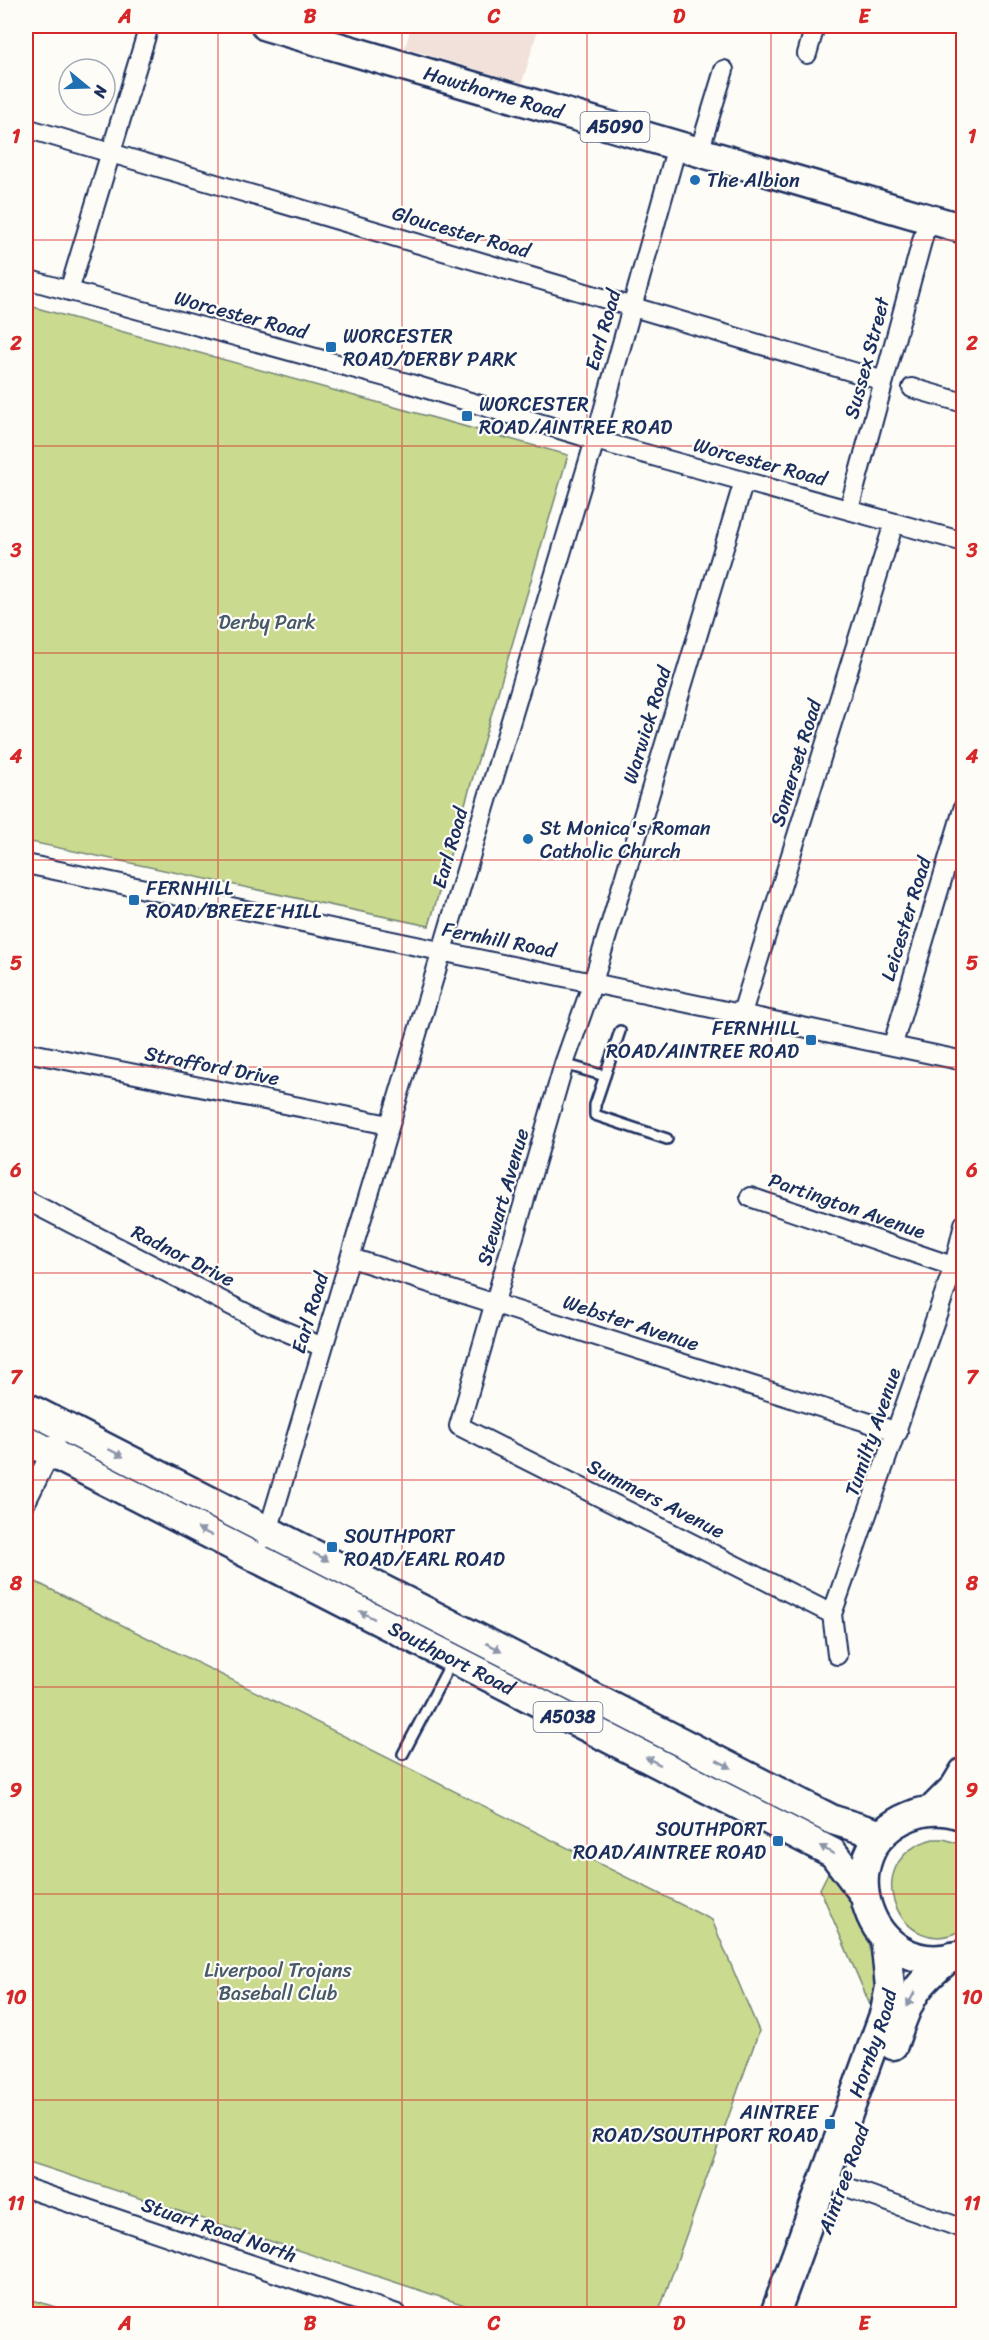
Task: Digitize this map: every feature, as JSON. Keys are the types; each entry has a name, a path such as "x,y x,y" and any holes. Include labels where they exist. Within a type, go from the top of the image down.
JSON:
{"main road":[{"name":"Hawthorne Road","path":"266,26 963,229"},
{"name":"Southport Road","path":"26,1407 833,1820 882,1835"},
{"name":"Southport Road","path":"38,1446 833,1853 864,1894"},
{"path":"932,1810 955,1787 963,1772"},
{"name":"A5038","path":"957,1956 934,1959 916,1956 900,1949 885,1938 869,1913 864,1894 867,1860 882,1835 902,1819 932,1810 963,1815"},
{"name":"Hornby Road","path":"775,2314 885,2012 890,1987 885,1938"},
{"name":"Aintree Road","path":"796,2314 911,1996 925,1977 957,1956"}],"street":[{"path":"69,291 149,26"},
{"path":"807,54 815,26"},
{"name":"Earl Road","path":"257,1559 269,1531 389,1125 443,953 633,306 688,149 724,70"},
{"name":"Gloucester Road","path":"26,128 884,381"},
{"name":"Sussex Street","path":"849,509 928,219"},
{"name":"Worcester Road","path":"26,279 411,384 595,440 963,542"},
{"path":"912,388 963,403"},
{"name":"Warwick Road","path":"593,982 744,480"},
{"name":"Somerset Road","path":"741,1016 894,523"},
{"name":"Leicester Road","path":"893,1044 963,806"},
{"name":"Fernhill Road","path":"26,864 443,953 593,982 741,1016 893,1044 963,1061"},
{"name":"Stewart Avenue","path":"459,1426 564,1064 593,982"},
{"name":"Strafford Drive","path":"26,1052 389,1125"},
{"name":"Partington Avenue","path":"750,1197 959,1268"},
{"name":"Radnor Drive","path":"26,1200 265,1323 323,1347"},
{"name":"Tumilty Avenue","path":"837,1654 832,1614 959,1268 963,1224"},
{"name":"Webster Avenue","path":"351,1258 898,1432"},
{"name":"Summers Avenue","path":"459,1426 832,1614"},
{"path":"26,1502 38,1446 64,1427"},
{"path":"841,2185 963,2229"},
{"name":"Stuart Road North","path":"26,2188 397,2314"}],"lane":[{"path":"620,1031 595,1105 598,1118 667,1139"},
{"path":"564,1064 605,1076"},
{"path":"403,1754 453,1659"}],"shaded area":[{"path":"411,26 539,26 522,83 405,48"}],"green space":[{"name":"Derby Park","path":"26,305 568,455 429,926 26,841"},
{"name":"Liverpool Trojans Baseball Club","path":"26,1577 712,1920 759,2031 658,2314 492,2314 26,2161"},
{"path":"933,1839 944,1839 963,1845 963,1929 941,1937 922,1934 906,1923 896,1906 892,1887 896,1868 909,1851"},
{"path":"830,1869 852,1903 872,1948 878,1973 874,2014 820,1889"},
{"path":"26,2298 78,2314 26,2314"}],"place":[{"name":"The Albion","path":"695,180"},
{"name":"WORCESTER ROAD/DERBY PARK","path":"331,347"},
{"name":"WORCESTER ROAD/AINTREE ROAD","path":"467,416"},
{"name":"St Monica's Roman Catholic Church","path":"528,839"},
{"name":"FERNHILL ROAD/BREEZE HILL","path":"134,900"},
{"name":"FERNHILL ROAD/AINTREE ROAD","path":"811,1040"},
{"name":"SOUTHPORT ROAD/EARL ROAD","path":"332,1547"},
{"name":"SOUTHPORT ROAD/AINTREE ROAD","path":"778,1841"},
{"name":"AINTREE ROAD/SOUTHPORT ROAD","path":"830,2124"}]}
